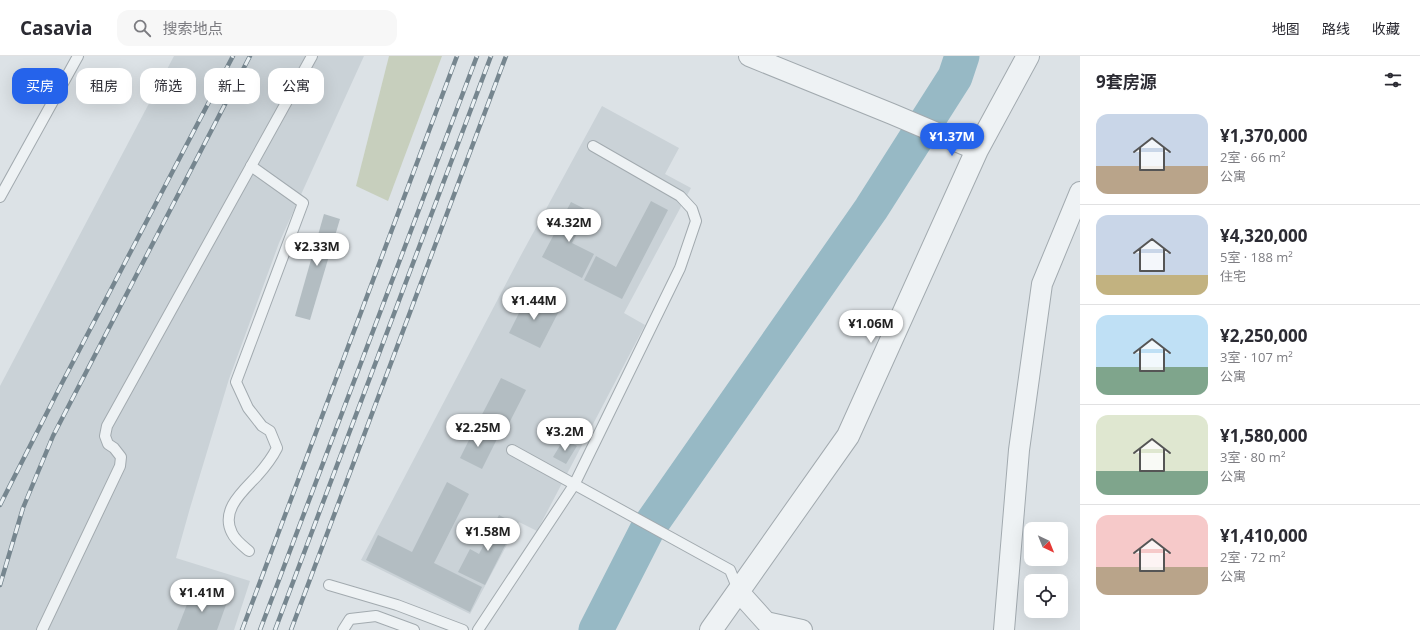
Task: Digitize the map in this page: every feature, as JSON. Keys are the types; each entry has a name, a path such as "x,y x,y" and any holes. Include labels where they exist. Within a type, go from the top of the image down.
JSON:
{"street":[{"path":"749,56 977,150"},
{"path":"711,630 848,436 977,150 1028,56"},
{"path":"1004,630 1019,450 1042,284 1080,192"},
{"path":"739,592 766,622 802,630"}],"lane":[{"path":"0,197 78,56"},
{"path":"42,630 120,466 120,457 114,448 108,444 105,436 107,426 312,56"},
{"path":"478,630 574,485 680,268 696,221 692,209 680,196 594,146"},
{"path":"248,551 232,534 228,524 231,507 240,492 258,475 277,448 270,431 262,426 248,408 236,382 303,203 251,166"},
{"path":"512,450 633,518 730,570 739,592"},
{"path":"329,585 397,605 463,630"},
{"path":"343,630 350,619 376,616 414,630"}],"shaded area":[{"path":"174,56 364,56 279,243 229,379 176,558 250,581 234,630 0,630 0,386 149,104 196,104 196,68 168,68"},
{"path":"602,106 679,148 665,174 691,188 624,313 645,325 537,531 519,522 470,614 361,560 520,257"}],"green space":[{"path":"389,56 442,56 388,201 356,186"}],"building":[{"path":"651,201 668,210 622,299 584,280 596,256 616,267"},
{"path":"571,202 589,211 572,243 594,254 582,278 542,257"},
{"path":"324,214 340,219 310,320 295,316"},
{"path":"529,293 560,309 540,348 509,333"},
{"path":"501,378 526,390 501,439 476,426"},
{"path":"475,428 497,439 482,469 460,458"},
{"path":"564,439 577,446 566,464 553,457"},
{"path":"447,482 469,494 434,563 482,587 470,612 366,560 378,535 412,552"},
{"path":"499,515 516,524 485,585 458,572 470,549 479,554"},
{"path":"193,589 227,602 217,630 177,630"}],"waterway":[{"path":"596,630 647,530 871,209 955,77 962,56"}],"railway":[{"path":"0,505 233,56"},
{"path":"0,585 23,508 53,436 250,56"},
{"path":"242,630 457,56"},
{"path":"260,630 477,56"},
{"path":"275,630 491,56"},
{"path":"291,630 506,56"}]}
